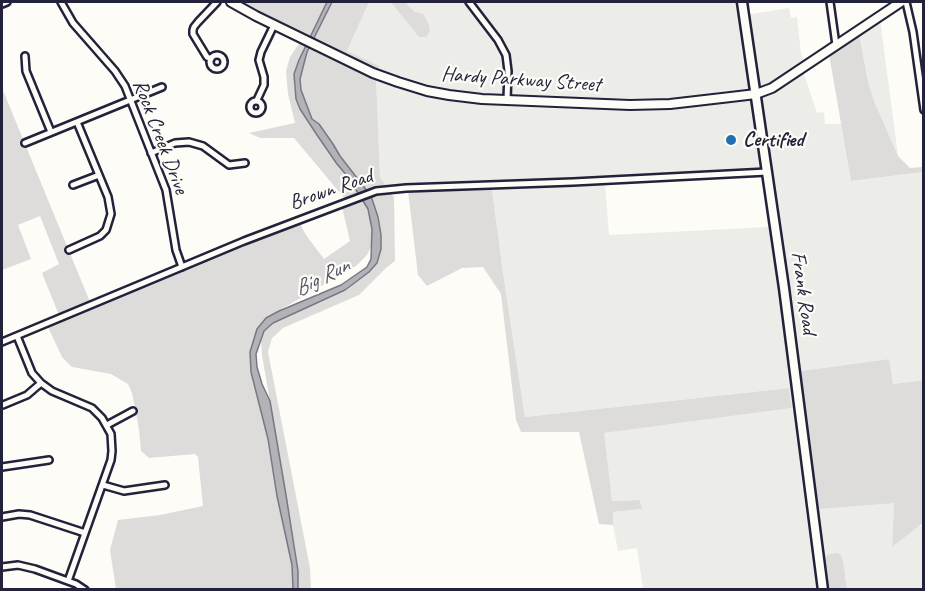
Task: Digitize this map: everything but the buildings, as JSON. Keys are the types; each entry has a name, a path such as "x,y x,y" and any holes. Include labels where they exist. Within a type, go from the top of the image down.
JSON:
{"main road":[{"name":"Hardy Parkway Street","path":"231,2 384,77 420,89 464,97 649,105 756,94"},
{"name":"Frank Road","path":"742,2 784,288 823,590"},
{"path":"756,94 775,86 901,2"}],"street":[{"path":"2,4 6,2"},
{"name":"Rock Creek Drive","path":"62,2 73,23 115,70 124,86 166,190 176,250 182,267"},
{"path":"211,59 207,57 193,34 193,30 217,2"},
{"path":"469,2 498,40 506,55 507,100"},
{"path":"830,2 836,45"},
{"path":"906,2 913,32 924,110"},
{"path":"257,100 264,85 259,60 274,25"},
{"path":"25,56 26,71 51,132"},
{"path":"25,143 162,87"},
{"path":"69,250 100,236 106,230 111,214 111,205 77,122"},
{"path":"152,153 176,143 189,142 203,146 230,165 245,164"},
{"name":"Brown Road","path":"2,342 293,222 370,193 396,188 767,172"},
{"path":"73,184 99,175"},
{"path":"17,336 32,373 41,383 51,391 92,408 107,425 111,435 111,460 68,581"},
{"path":"3,405 27,395 41,383"},
{"path":"107,425 133,411"},
{"path":"2,467 49,460"},
{"path":"103,485 124,491 165,485"},
{"path":"2,517 30,515 85,533"},
{"path":"2,567 23,566 68,581 85,590"}],"shaded area":[{"path":"239,2 369,2 347,51 379,66 378,71 252,10"},
{"path":"327,2 332,2 307,52 300,79 301,90 312,119 319,124 371,196 378,217 381,249 377,263 345,290 273,323 264,331 256,354 262,384 270,401 298,571 298,589 293,589 292,565 277,496 268,439 251,372 250,352 257,329 266,318 341,285 367,267 371,259 372,229 368,209 317,135 296,99 294,74"},
{"path":"369,2 391,2 415,12 405,2 743,2 746,15 789,8 791,18 797,17 801,53 807,68 803,71 817,113 824,112 825,124 842,124 851,181 923,172 923,380 892,384 889,359 801,371 894,503 892,547 917,527 923,526 923,589 847,589 843,560 825,559 828,589 643,589 637,548 618,551 613,525 613,512 642,509 640,500 612,501 603,433 792,408 789,388 525,417 492,191 389,191 380,177 376,77 347,51","holes":["761,175 768,227 609,235 605,183"]},
{"path":"391,2 405,2 415,12 423,14 430,31 426,37 419,37"},
{"path":"880,19 898,156 874,101 859,33"},
{"path":"859,33 874,101 898,156 910,168 923,167 923,172 851,181 829,54"},
{"path":"300,42 376,77 380,177 386,186 368,189 345,199 294,138 260,138 249,133 295,123 288,94 286,71 290,57"},
{"path":"2,88 90,302 59,315 42,273 59,264 40,216 18,225 31,259 2,270"},
{"path":"492,190 525,417 789,388 792,408 604,433 612,501 640,500 642,509 613,512 613,525 599,524 579,432 521,432 516,420 501,294 483,267 462,268 427,286 418,275 408,191"},
{"path":"389,191 394,197 395,261 359,295 283,328 272,338 268,352 310,568 311,589 298,589 295,549 261,340 264,331 273,323 345,290 377,263 381,249 381,235 371,196"},
{"path":"363,199 368,209 372,229 371,247 367,255 356,266 266,318 250,352 292,565 293,589 116,589 110,550 118,520 160,515 203,506 198,457 195,454 149,458 141,451 139,429 128,384 111,374 72,367 62,357 47,325 299,222 324,259 350,241 342,207"},
{"path":"889,359 893,384 924,380 923,523 892,547 894,503 819,509 801,371"},
{"path":"837,553 843,560 847,589 828,589 825,559 827,555"}],"place":[{"name":"Certified","path":"731,140"}],"water label":[{"name":"Big Run","path":"322,278"}]}
